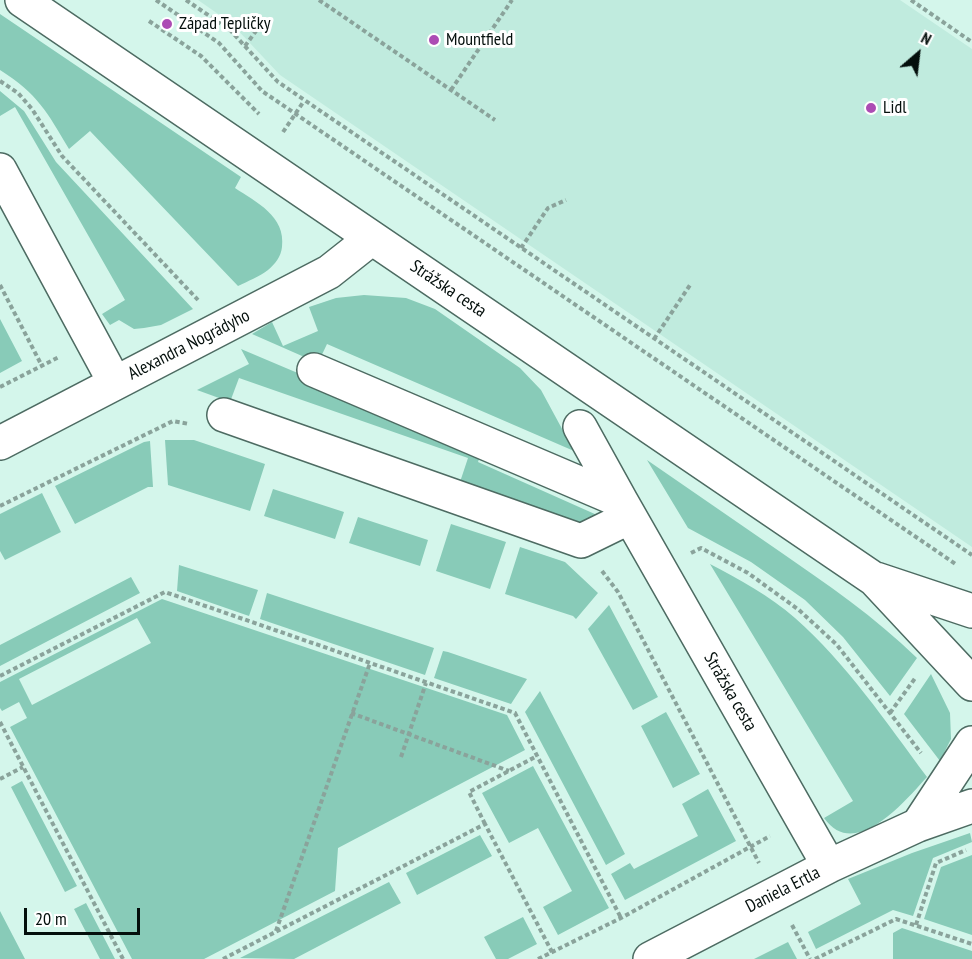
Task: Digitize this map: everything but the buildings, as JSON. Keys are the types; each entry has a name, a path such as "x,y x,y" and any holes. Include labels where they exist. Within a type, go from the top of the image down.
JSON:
{"street":[{"name":"Strážska cesta","path":"22,0 874,579 972,684"},
{"path":"0,170 115,383"},
{"name":"Alexandra Nográdyho","path":"0,443 329,272 372,238"},
{"path":"314,370 626,509"},
{"path":"210,420 581,541 626,509"},
{"name":"Strážska cesta","path":"580,427 829,866"},
{"name":"Strážska cesta","path":"874,579 972,611"},
{"path":"918,825 972,743"},
{"name":"Daniela Ertla","path":"650,959 829,866 918,825 972,806"}],"path":[{"path":"156,0 219,42 262,91 962,569"},
{"path":"186,0 230,30 278,82 304,101 972,555"},
{"path":"319,0 495,120"},
{"path":"451,90 512,0"},
{"path":"911,0 972,42"},
{"path":"149,21 201,56 265,120"},
{"path":"245,46 256,31"},
{"path":"0,81 18,93 32,109 62,156 199,301"},
{"path":"280,136 304,101"},
{"path":"521,248 548,208 566,200"},
{"path":"0,285 42,366"},
{"path":"654,339 690,285"},
{"path":"0,387 63,356"},
{"path":"0,506 173,421 210,420"},
{"path":"660,570 700,548 748,573 800,610 837,645 922,754"},
{"path":"538,959 621,918 751,847 618,592 602,570 594,566"},
{"path":"0,676 165,592 515,713 621,918"},
{"path":"276,932 370,663"},
{"path":"890,713 916,676"},
{"path":"401,757 426,683"},
{"path":"351,713 509,771"},
{"path":"0,722 123,959"},
{"path":"537,756 469,792 552,952"},
{"path":"0,779 23,767"},
{"path":"0,774 5,776"},
{"path":"223,959 485,824"},
{"path":"916,925 936,863 972,847"},
{"path":"787,917 810,959"},
{"path":"814,959 896,919 972,944"}],"shaded area":[{"path":"198,0 900,0 972,49 972,547 280,75 231,23"},
{"path":"0,14 241,177 235,188 268,211 279,227 282,247 273,265 261,275 238,286 90,131 69,149 33,96 0,70"},
{"path":"0,91 24,111 56,162 193,309 161,325 134,329 119,320 110,325 102,314 125,300 15,107 0,116"},
{"path":"364,295 406,298 435,309 520,368 541,390 574,451 327,344 318,363 252,334 272,322 283,346 318,331 309,307 336,298"},
{"path":"0,319 22,361 0,373"},
{"path":"241,349 482,451 478,462 606,519 585,527 460,482 468,458 239,378 230,402 197,390 249,364"},
{"path":"165,440 194,440 265,464 250,511 168,485"},
{"path":"150,441 153,487 148,487 75,524 55,486"},
{"path":"647,460 833,589 868,615 917,658 890,696 843,637 805,600 751,562 688,528"},
{"path":"273,489 344,512 335,539 264,516"},
{"path":"42,493 61,532 5,560 0,551 0,514"},
{"path":"358,517 428,540 420,566 349,543"},
{"path":"451,524 506,542 490,589 436,571"},
{"path":"520,547 565,562 598,593 576,619 573,616 505,594"},
{"path":"710,564 775,602 814,636 849,674 927,777 906,800 879,823 864,831 850,834 836,830 824,818 853,801"},
{"path":"179,565 258,590 249,616 177,591"},
{"path":"131,577 140,593 0,666 0,645"},
{"path":"267,593 434,648 425,675 260,619"},
{"path":"162,599 507,715 525,750 338,848 335,891 204,959 132,959 10,727 27,718 19,702 2,711 0,708 0,682","holes":["137,618 151,643 32,705 19,679"]},
{"path":"609,605 658,697 633,710 588,629"},
{"path":"443,651 527,679 511,704 434,678"},
{"path":"931,674 950,713 951,739 940,761 904,714"},
{"path":"540,691 625,854 606,865 525,712"},
{"path":"666,712 700,774 673,788 641,726"},
{"path":"533,766 609,908 558,935 543,907 572,891 538,828 509,843 482,793"},
{"path":"22,781 77,886 65,892 11,787"},
{"path":"708,789 736,841 625,900 611,874 630,863 634,869 698,836 682,804"},
{"path":"970,833 972,842 933,858 913,916 893,910 816,949 808,932 861,904 848,879"},
{"path":"480,835 492,856 417,895 406,873"},
{"path":"972,855 972,935 924,919 941,867"},
{"path":"389,882 401,903 294,959 240,958"},
{"path":"86,903 115,959 100,959 74,909"},
{"path":"0,911 25,959 0,959"},
{"path":"523,917 537,944 508,959 496,959 484,937"},
{"path":"902,928 972,951 972,959 893,959 893,933"},
{"path":"788,942 797,959 754,959"}],"place":[{"name":"Západ Tepličky","path":"167,24"},
{"name":"Mountfield","path":"434,40"},
{"name":"Lidl","path":"871,108"}]}
